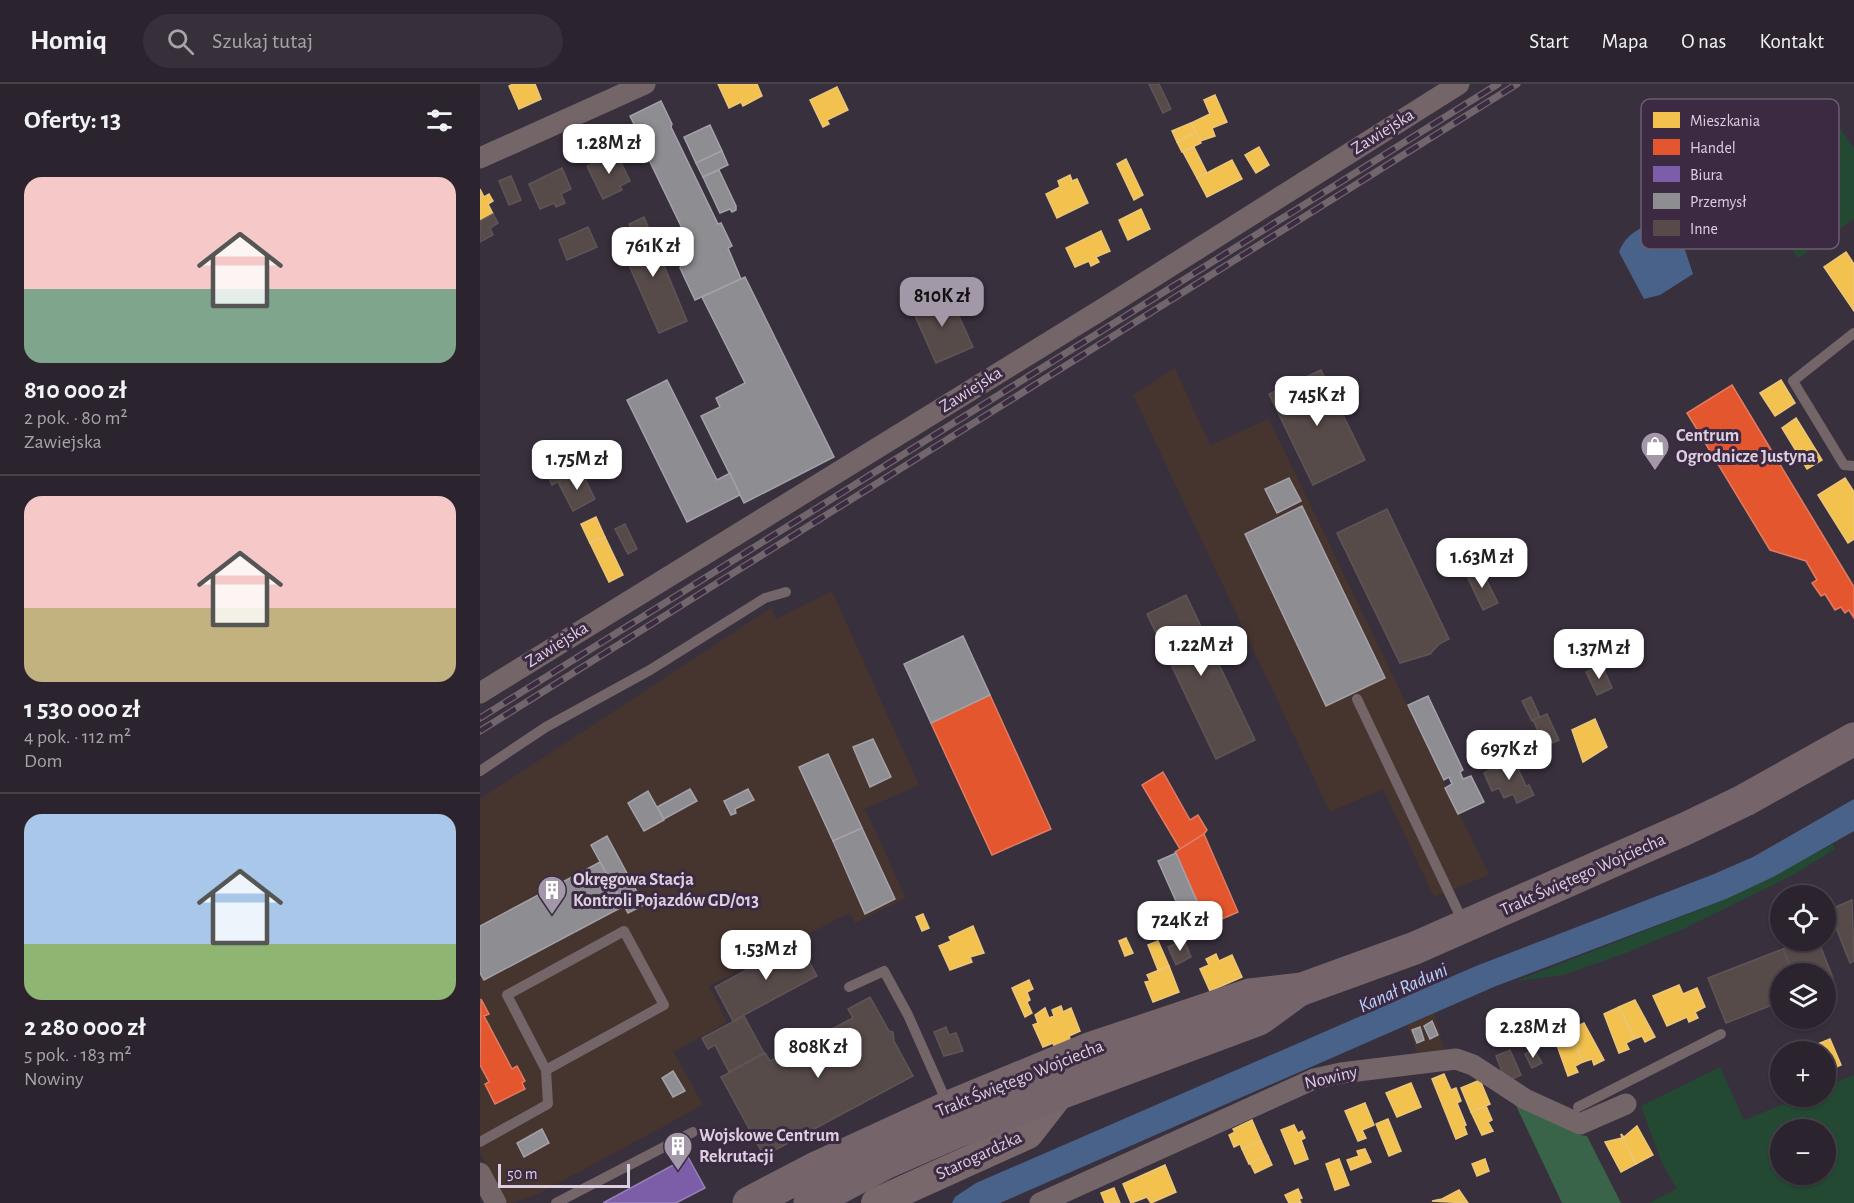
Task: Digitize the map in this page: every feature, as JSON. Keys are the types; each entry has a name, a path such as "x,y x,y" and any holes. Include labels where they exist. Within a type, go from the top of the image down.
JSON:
{"main road":[{"name":"Trakt Świętego Wojciecha","path":"810,1203 885,1163 954,1119 1089,1049 1250,995 1302,988 1415,948 1688,828 1745,800 1854,740"},
{"name":"Trakt Świętego Wojciecha","path":"749,1203 814,1169 954,1119 1063,1090 1259,1019 1302,988"},
{"name":"Starogardzka","path":"876,1203 916,1195 1028,1134 1063,1090 1089,1049"}],"street":[{"path":"480,158 645,84"},
{"name":"Zawiejska","path":"480,693 1109,305 1459,84"},
{"name":"Nowiny","path":"1040,1203 1296,1087 1341,1073 1456,1059 1473,1065 1525,1099 1580,1124 1602,1105 1626,1104"},
{"path":"480,1173 496,1203"}],"lane":[{"path":"1854,333 1793,381 1844,465 1854,466"},
{"path":"480,771 546,727 650,670 765,598 786,592"},
{"path":"1357,699 1465,927"},
{"path":"480,1142 548,1104 546,1070 507,995 624,931 664,1005 546,1070"},
{"path":"849,987 884,971 908,1015 954,1119"},
{"path":"1578,1107 1602,1105 1721,1034"},
{"path":"556,1203 693,1132"}],"shaded area":[{"path":"1175,368 1210,445 1269,419 1489,875 1434,897 1383,789 1330,812 1133,395"},
{"path":"832,591 919,785 865,809 906,898 855,923 849,913 709,986 727,1022 674,1052 703,1105 540,1193 513,1203 504,1203 480,1153 480,799 771,608 776,619"},
{"path":"1434,1013 1446,1056 1419,1058 1407,1025"}],"green space":[{"path":"1839,127 1854,149 1854,219 1839,229"},
{"path":"1792,249 1811,249 1798,258"},
{"path":"1833,844 1835,849 1793,875 1683,929 1626,953 1563,975 1516,981 1726,899"},
{"path":"1720,1067 1744,1120 1776,1107 1836,1107 1836,1082 1854,1075 1854,1203 1649,1203 1677,1189 1662,1163 1641,1106"},
{"path":"1512,1097 1580,1135 1587,1136 1621,1203 1562,1203"}],"water":[{"path":"1641,229 1641,249 1685,249 1693,274 1660,295 1644,299 1619,252 1626,240"},
{"path":"1854,799 1854,831 1773,877 1726,899 1496,986 1000,1203 952,1203 955,1197 976,1183 1476,966 1753,857"}],"building: Mieszkania":[{"path":"535,84 541,99 519,109 509,86"},
{"path":"718,84 757,84 762,96 743,106 741,102 729,108"},
{"path":"837,87 848,110 827,120 829,124 823,127 810,100"},
{"path":"1215,95 1227,122 1212,128 1215,136 1200,141 1191,123 1210,114 1204,100"},
{"path":"1191,123 1196,132 1177,142 1172,131"},
{"path":"1196,132 1201,143 1182,152 1177,142"},
{"path":"1194,147 1207,173 1197,178 1183,152"},
{"path":"1259,147 1269,165 1256,173 1245,155"},
{"path":"1126,159 1143,195 1134,200 1117,164"},
{"path":"1232,160 1242,179 1207,197 1197,178"},
{"path":"1070,175 1072,181 1077,179 1088,203 1057,218 1046,194 1060,187 1058,181"},
{"path":"480,189 484,197 489,194 493,201 488,204 493,214 480,221"},
{"path":"1141,209 1150,229 1128,240 1119,220"},
{"path":"1101,231 1110,251 1096,257 1099,262 1091,266 1089,261 1075,267 1066,248"},
{"path":"1846,252 1854,264 1854,311 1824,267"},
{"path":"1781,380 1795,403 1775,416 1760,393"},
{"path":"1796,418 1822,460 1807,469 1782,428"},
{"path":"1845,478 1854,492 1854,539 1848,543 1818,495"},
{"path":"596,517 605,537 590,543 581,524"},
{"path":"605,537 623,575 609,582 590,543"},
{"path":"1595,719 1607,747 1583,762 1572,730"},
{"path":"923,914 929,928 922,931 916,917"},
{"path":"973,926 984,953 970,957 972,962 950,970 939,946 951,941 949,937"},
{"path":"1126,938 1133,953 1125,956 1119,941"},
{"path":"1158,941 1169,966 1158,970 1148,945"},
{"path":"1216,954 1219,961 1232,955 1242,977 1210,991 1200,969 1209,965 1206,959"},
{"path":"1169,966 1179,992 1153,1002 1145,982 1150,981 1147,975"},
{"path":"1029,980 1033,989 1027,992 1030,1000 1027,1002 1032,1013 1025,1017 1012,988"},
{"path":"1679,985 1683,994 1697,988 1705,1007 1695,1012 1698,1018 1689,1022 1687,1017 1667,1026 1653,996"},
{"path":"1635,1000 1655,1037 1645,1042 1642,1036 1634,1039 1619,1007"},
{"path":"1061,1006 1063,1012 1071,1008 1080,1031 1069,1036 1071,1042 1055,1048 1053,1043 1043,1047 1033,1025 1038,1023 1035,1015 1045,1008 1049,1018 1054,1016 1052,1010"},
{"path":"1619,1007 1634,1039 1626,1043 1629,1049 1619,1053 1604,1014"},
{"path":"1584,1023 1604,1060 1594,1065 1592,1059 1583,1062 1569,1030"},
{"path":"1569,1030 1583,1062 1575,1066 1578,1072 1568,1076 1554,1037"},
{"path":"1836,1053 1841,1065 1836,1067"},
{"path":"1444,1074 1451,1090 1456,1088 1461,1101 1457,1103 1466,1125 1464,1126 1467,1134 1456,1139 1432,1079"},
{"path":"1480,1080 1490,1104 1471,1112 1461,1088"},
{"path":"1411,1083 1421,1107 1397,1117 1386,1093"},
{"path":"1365,1103 1374,1125 1362,1130 1366,1138 1358,1141 1345,1111"},
{"path":"1486,1106 1492,1120 1488,1122 1493,1131 1482,1135 1471,1112"},
{"path":"1388,1119 1401,1151 1389,1156 1376,1124"},
{"path":"1252,1120 1261,1141 1242,1149 1240,1144 1234,1147 1229,1135 1235,1132 1233,1129"},
{"path":"1294,1125 1298,1133 1302,1131 1305,1138 1301,1140 1308,1159 1295,1164 1281,1130"},
{"path":"1637,1126 1653,1155 1636,1164 1621,1134 1624,1137"},
{"path":"1621,1134 1636,1164 1621,1172 1605,1142 1622,1138"},
{"path":"1261,1141 1268,1156 1249,1164 1242,1149"},
{"path":"1365,1149 1371,1162 1351,1170 1347,1160 1359,1156 1357,1151"},
{"path":"1268,1156 1272,1165 1255,1173 1250,1163"},
{"path":"1339,1159 1349,1185 1335,1190 1326,1164"},
{"path":"1485,1159 1489,1171 1477,1176 1472,1164"},
{"path":"1165,1165 1176,1192 1151,1203 1147,1197 1131,1203 1123,1184"},
{"path":"1114,1188 1120,1203 1105,1203 1101,1193"},
{"path":"1298,1189 1302,1198 1299,1199 1301,1203 1289,1203 1285,1195"},
{"path":"1459,1190 1468,1203 1432,1201 1442,1199"}],"building: Handel":[{"path":"1732,385 1854,587 1854,618 1849,610 1845,613 1841,607 1835,610 1825,594 1821,596 1812,583 1817,580 1806,561 1770,550 1687,413"},
{"path":"990,695 1051,829 992,855 931,723"},
{"path":"1163,772 1190,820 1198,815 1207,830 1180,849 1142,785"},
{"path":"1204,834 1238,912 1208,925 1175,852"},
{"path":"481,999 489,1014 484,1016 512,1069 517,1066 525,1081 522,1083 525,1089 495,1104 485,1084 489,1082 480,1065"}],"building: Biura":[{"name":"Wojskowe Centrum Rekrutacji","path":"688,1157 705,1188 676,1203 603,1203"}],"building: Przemysł":[{"path":"661,101 672,124 671,127 718,224 721,223 732,246 728,248 741,279 695,300 680,268 684,255 693,251 630,116"},
{"path":"710,125 722,151 696,163 684,137"},
{"path":"722,151 728,165 703,177 696,163"},
{"path":"719,170 736,206 736,210 732,212 730,209 720,213 703,177"},
{"path":"745,277 834,457 744,503 701,416 720,407 716,398 745,383 702,297"},
{"path":"667,380 717,480 730,473 740,495 687,522 627,400"},
{"path":"1289,478 1301,501 1277,513 1265,489"},
{"path":"1302,506 1385,678 1326,706 1245,534"},
{"path":"963,636 990,695 931,723 904,664"},
{"path":"1428,696 1463,770 1460,772 1463,779 1471,776 1484,802 1458,814 1445,788 1452,784 1449,777 1444,780 1408,705"},
{"path":"873,739 891,777 870,787 853,747"},
{"path":"828,754 862,828 833,841 799,767"},
{"path":"690,789 697,801 664,819 657,807"},
{"path":"748,789 754,800 735,809 736,813 731,815 724,801"},
{"path":"648,791 664,820 644,831 628,803"},
{"path":"862,828 895,899 865,914 833,841"},
{"path":"607,836 644,905 628,913 591,845"},
{"path":"1176,853 1205,920 1188,928 1158,861"},
{"name":"Okręgowa Stacja Kontroli Pojazdów GD/013","path":"600,862 624,906 484,980 480,973 480,926"},
{"path":"1432,1021 1438,1035 1430,1039 1424,1026"},
{"path":"1420,1027 1424,1040 1417,1043 1412,1030"},
{"path":"673,1071 685,1091 673,1097 662,1078"},
{"path":"542,1129 549,1143 524,1157 517,1143"}],"building: Inne":[{"path":"1149,84 1159,84 1171,109 1163,113"},
{"path":"616,152 630,181 620,186 622,190 603,199 587,166"},
{"path":"562,168 571,189 561,194 565,203 556,207 554,203 540,209 529,184"},
{"path":"511,176 521,200 509,205 499,181"},
{"path":"493,214 498,223 490,228 493,235 480,242 480,221"},
{"path":"644,217 687,321 659,333 621,247 637,240 629,224"},
{"path":"588,227 597,247 567,260 559,240"},
{"path":"948,292 973,347 936,363 912,309"},
{"path":"1321,370 1365,460 1313,485 1269,394"},
{"path":"565,459 573,474 552,485 545,470"},
{"path":"581,471 595,499 573,511 558,482"},
{"path":"1387,509 1449,639 1439,644 1430,654 1400,663 1337,533"},
{"path":"625,524 637,549 628,554 615,529"},
{"path":"1480,567 1498,603 1483,610 1466,574"},
{"path":"1186,595 1255,740 1216,759 1147,614"},
{"path":"1602,665 1612,688 1597,695 1586,672"},
{"path":"1531,697 1540,717 1532,721 1522,701"},
{"path":"1547,714 1559,740 1545,746 1533,720"},
{"path":"1514,760 1526,786 1529,785 1534,795 1517,803 1513,794 1504,798 1499,788 1492,791 1484,773 1502,762 1503,764"},
{"path":"1852,900 1854,961 1850,963 1836,928 1836,907"},
{"path":"1184,940 1191,957 1176,965 1168,947"},
{"path":"798,942 817,976 733,1021 715,987"},
{"path":"1778,951 1784,951 1789,963 1770,963 1770,1006 1726,1023 1708,978"},
{"path":"1784,951 1822,951 1827,963 1789,963"},
{"path":"870,997 889,1031 893,1032 894,1041 913,1076 764,1156 721,1077 765,1053 770,1061 853,1018 848,1009"},
{"path":"744,1016 764,1053 729,1072 715,1045 708,1049 702,1038"},
{"path":"946,1027 949,1035 956,1033 963,1051 944,1056 934,1032"},
{"path":"1534,1049 1542,1063 1532,1068 1525,1054"},
{"path":"1510,1050 1521,1075 1506,1082 1496,1056"}],"railway":[{"path":"480,718 1498,84"},
{"path":"480,731 1517,84"}],"place":[{"name":"Centrum Ogrodnicze Justyna","path":"1655,472"},
{"name":"Okręgowa Stacja Kontroli Pojazdów GD/013","path":"552,916"},
{"name":"Wojskowe Centrum Rekrutacji","path":"678,1172"}],"water label":[{"name":"Kanał Raduni","path":"1403,988"}]}
